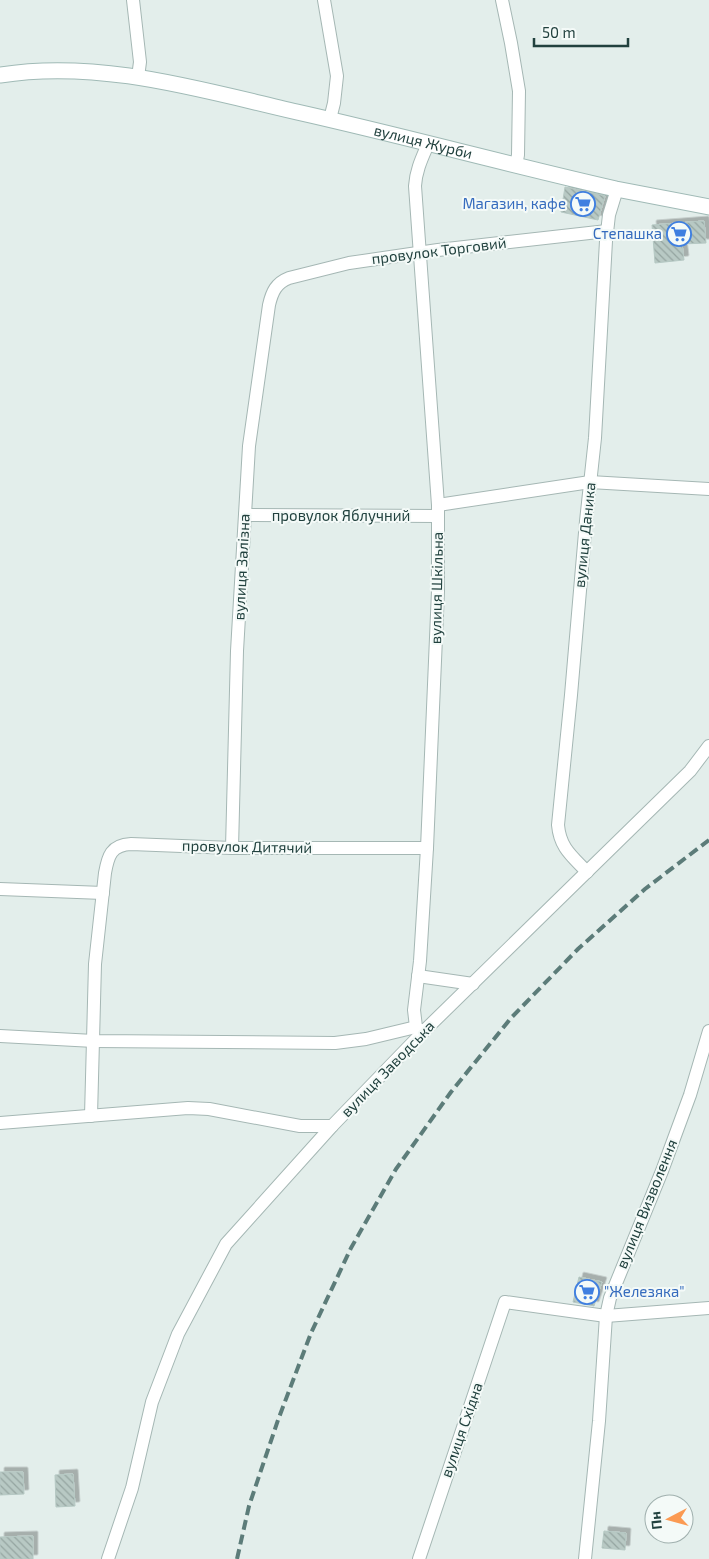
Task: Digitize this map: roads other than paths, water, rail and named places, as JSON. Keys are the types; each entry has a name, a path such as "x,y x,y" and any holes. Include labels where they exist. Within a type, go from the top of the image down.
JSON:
{"street":[{"path":"133,0 140,62 138,77"},
{"path":"324,0 337,76 330,119"},
{"path":"502,0 519,91 518,155 516,165"},
{"name":"вулиця Журби","path":"0,75 48,71 138,77 330,119 617,189 709,207"},
{"name":"вулиця Шкільна","path":"420,1029 414,1010 427,848 438,591 438,511 416,177 428,144"},
{"name":"вулиця Даника","path":"587,872 563,847 558,826 572,695 577,614 595,438 607,231 611,206 617,189"},
{"name":"провулок Торговий","path":"275,288 289,278 349,263 607,231"},
{"name":"вулиця Залізна","path":"232,848 237,651 249,446 268,305 275,288"},
{"name":"провулок Яблучний","path":"245,515 438,511 590,482 709,489"},
{"name":"вулиця Заводська","path":"0,1122 209,1109 300,1126 332,1126 420,1029 473,984 690,770 709,746"},
{"name":"провулок Дитячий","path":"103,893 107,862 110,854 116,848 124,845 232,848 427,848"},
{"path":"0,890 103,893 96,964 91,1116"},
{"path":"418,976 473,984"},
{"path":"0,1036 94,1041 335,1043 420,1029"},
{"name":"вулиця Визволення","path":"585,1559 599,1421 606,1316 614,1286 662,1171 690,1095 709,1030"},
{"path":"108,1559 132,1488 152,1402 178,1334 226,1244 332,1126"},
{"name":"вулиця Східна","path":"419,1559 505,1302 606,1316"},
{"path":"606,1316 709,1308"}],"railway":[{"path":"237,1559 249,1506 278,1420 311,1333 351,1248 396,1169 451,1092 511,1018 578,949 645,889 709,840"}],"place":[{"name":"Магазин, кафе","path":"583,204"},
{"name":"Степашка","path":"679,234"},
{"name":"\"Железяка\"","path":"587,1292"}]}
